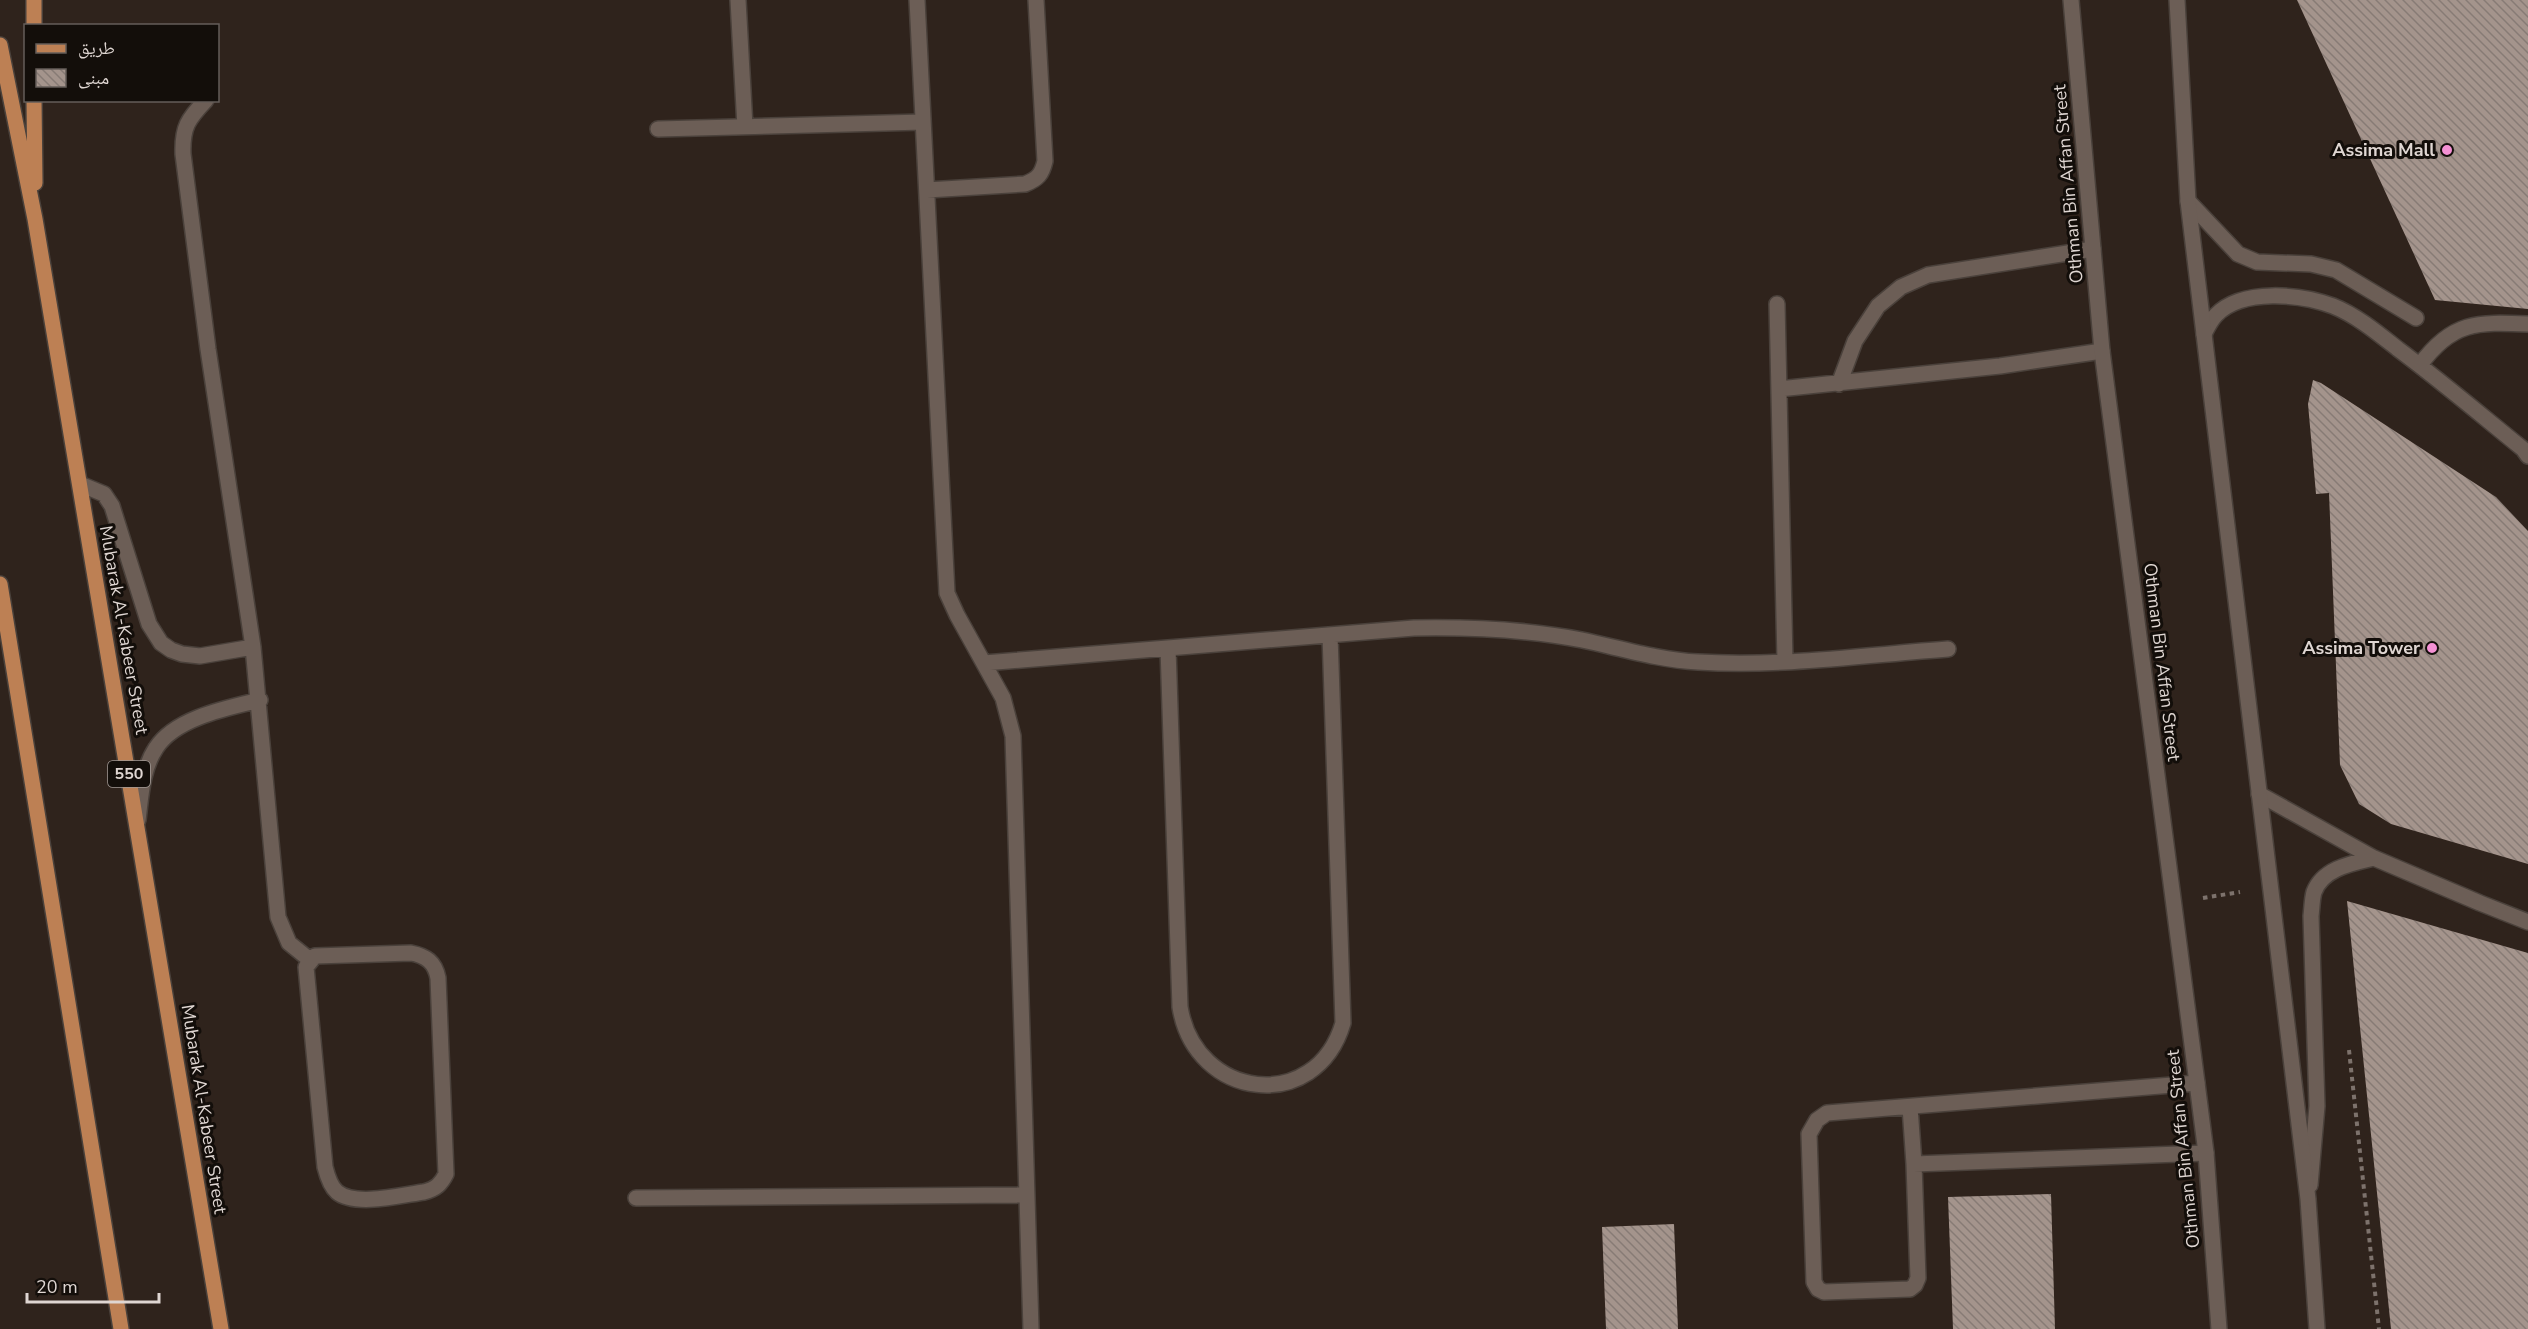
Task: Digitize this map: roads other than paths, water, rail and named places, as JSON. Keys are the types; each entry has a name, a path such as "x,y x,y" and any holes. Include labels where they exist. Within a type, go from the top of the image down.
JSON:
{"main road":[{"path":"34,0 34,24"},
{"name":"Mubarak Al-Kabeer Street","path":"0,45 35,219 138,822 221,1329"},
{"path":"34,102 35,219"},
{"path":"0,584 3,626 121,1329"}],"street":[{"path":"738,0 745,127"},
{"path":"918,0 947,593 1003,698 1013,736 1031,1329"},
{"path":"927,190 1026,184 1036,180 1043,170 1045,161 1036,0"},
{"name":"Othman Bin Affan Street","path":"2071,0 2102,351 2206,1153 2219,1329"},
{"path":"2177,0 2188,201 2308,1199 2317,1329"},
{"path":"204,102 186,124 182,138 183,154 208,349 260,700 278,917 289,943 310,960"},
{"path":"658,129 923,122"},
{"path":"2188,201 2238,254 2257,262 2312,264 2336,270 2416,318"},
{"path":"1839,384 1855,341 1878,306 1901,287 1928,275 2093,249"},
{"path":"2204,334 2216,315 2240,301 2265,295 2297,296 2334,306 2375,331 2420,365 2523,449 2528,456"},
{"path":"1777,304 1785,661"},
{"path":"2420,365 2434,345 2458,330 2489,322 2528,324"},
{"path":"1779,389 2000,366 2102,351"},
{"path":"80,484 104,494 112,506 149,624 162,643 182,654 200,656 253,647"},
{"path":"984,663 1414,628 1470,627 1527,631 1696,662 1785,661 1948,649"},
{"path":"1168,648 1180,1007 1183,1024 1200,1056 1214,1068 1230,1078 1265,1085 1283,1083 1315,1067 1338,1039 1342,1023 1330,635"},
{"path":"138,822 142,784 156,746 179,727 208,713 260,700"},
{"path":"2259,794 2374,858 2528,921"},
{"path":"2308,1199 2317,1106 2311,915 2315,890 2330,873 2343,865 2374,858"},
{"path":"411,953 430,960 436,969 447,1163 446,1174 441,1184 433,1190 359,1200 347,1198 335,1191 325,1167 306,974 306,967 310,960 315,956 323,955 411,953"},
{"path":"1910,1107 1918,1278 1915,1285 1910,1289 1824,1292 1814,1282 1809,1134 1817,1120 1827,1113 2197,1083"},
{"path":"1914,1164 2206,1153"},
{"path":"636,1198 1027,1195"}],"place":[{"name":"Assima Mall","path":"2447,150"},
{"name":"Assima Tower","path":"2432,648"}]}
